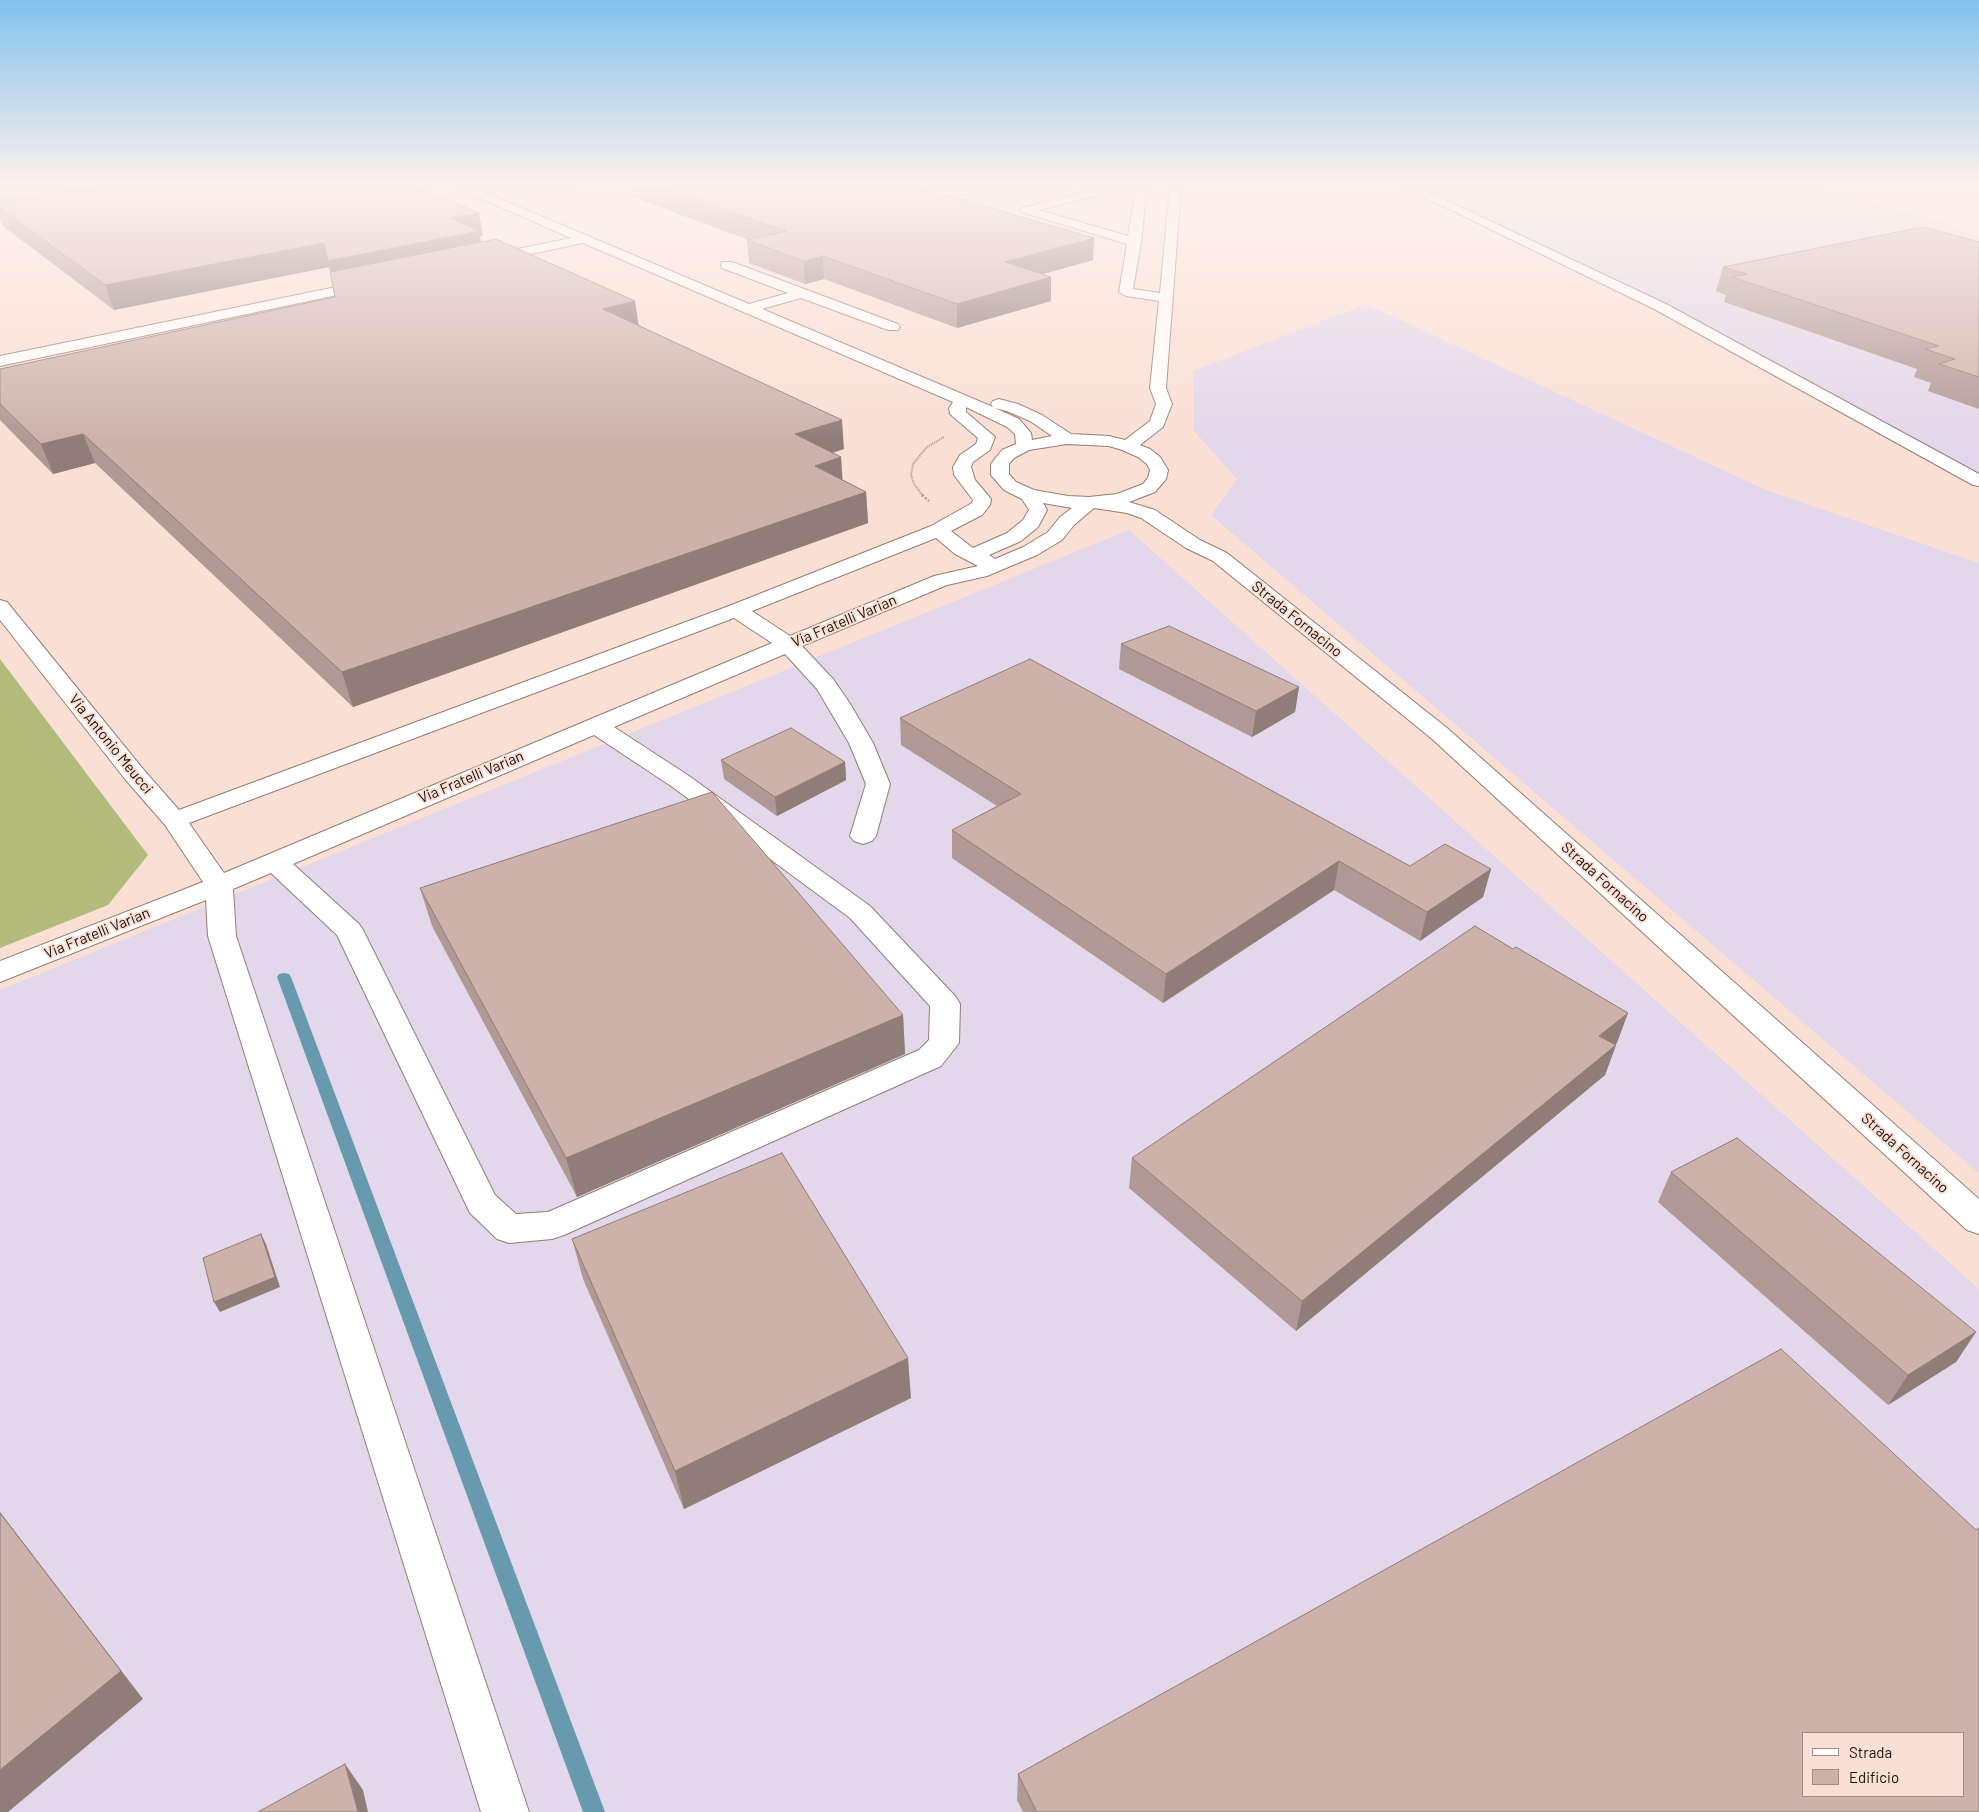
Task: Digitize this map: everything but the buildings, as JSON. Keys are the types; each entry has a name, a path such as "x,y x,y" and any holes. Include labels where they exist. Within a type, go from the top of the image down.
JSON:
{"street":[{"path":"659,272 962,400 1013,424 1023,433 1025,446"},
{"path":"744,272 893,327"},
{"path":"1129,272 1126,292 1166,298"},
{"path":"1128,446 1157,422 1164,404 1158,388 1168,272"},
{"path":"1587,272 1661,307 1979,481"},
{"path":"0,362 379,282"},
{"path":"747,309 802,294"},
{"path":"1087,439 1125,430 1133,426 1158,388"},
{"path":"939,391 1012,407 1036,418 1067,438"},
{"path":"174,820 736,610 938,530 975,511 981,505 982,499 963,475 962,467 966,459 984,446 987,437 958,414 957,408 962,400"},
{"path":"1067,438 1087,439 1128,446 1144,453 1154,461 1159,470 1157,479 1149,488 1120,499 1094,502 1061,502 1029,495 1010,486 1000,475 1000,464 1008,454 1025,446 1067,438"},
{"name":"Strada Fornacino","path":"1149,488 1155,500 1210,539 1220,556"},
{"name":"Via Fratelli Varian","path":"941,580 957,562 1014,537 1031,523 1038,510 1029,495"},
{"name":"Via Fratelli Varian","path":"0,972 219,885 941,580 980,572 1030,551 1055,536 1067,521 1094,502"},
{"name":"Strada Fornacino","path":"1094,502 1131,508 1148,514 1193,544 1220,556 1439,733 1979,1220"},
{"path":"938,530 962,550 995,566"},
{"name":"Via Antonio Meucci","path":"0,606 134,774 174,820 219,885"},
{"path":"736,610 788,644 825,684 838,702 860,743 878,784 863,836"},
{"path":"274,861 349,930 482,1204 509,1229 552,1225 930,1058 944,1043 945,1004 860,912 680,781 595,725"},
{"path":"219,885 222,936 505,1812"}],"path":[{"path":"931,503 914,484 911,475 913,464 927,446 950,435"}],"shaded area":[{"path":"1589,272 1979,272 1979,481 1632,292"},
{"path":"1366,304 1768,491 1979,563 1979,1173 1211,515 1237,479 1194,431 1193,371"},
{"path":"1129,530 1979,1289 1979,1812 0,1812 0,990"}],"green space":[{"path":"0,659 148,855 108,905 0,948"}],"waterway":[{"path":"284,977 594,1812"}]}
